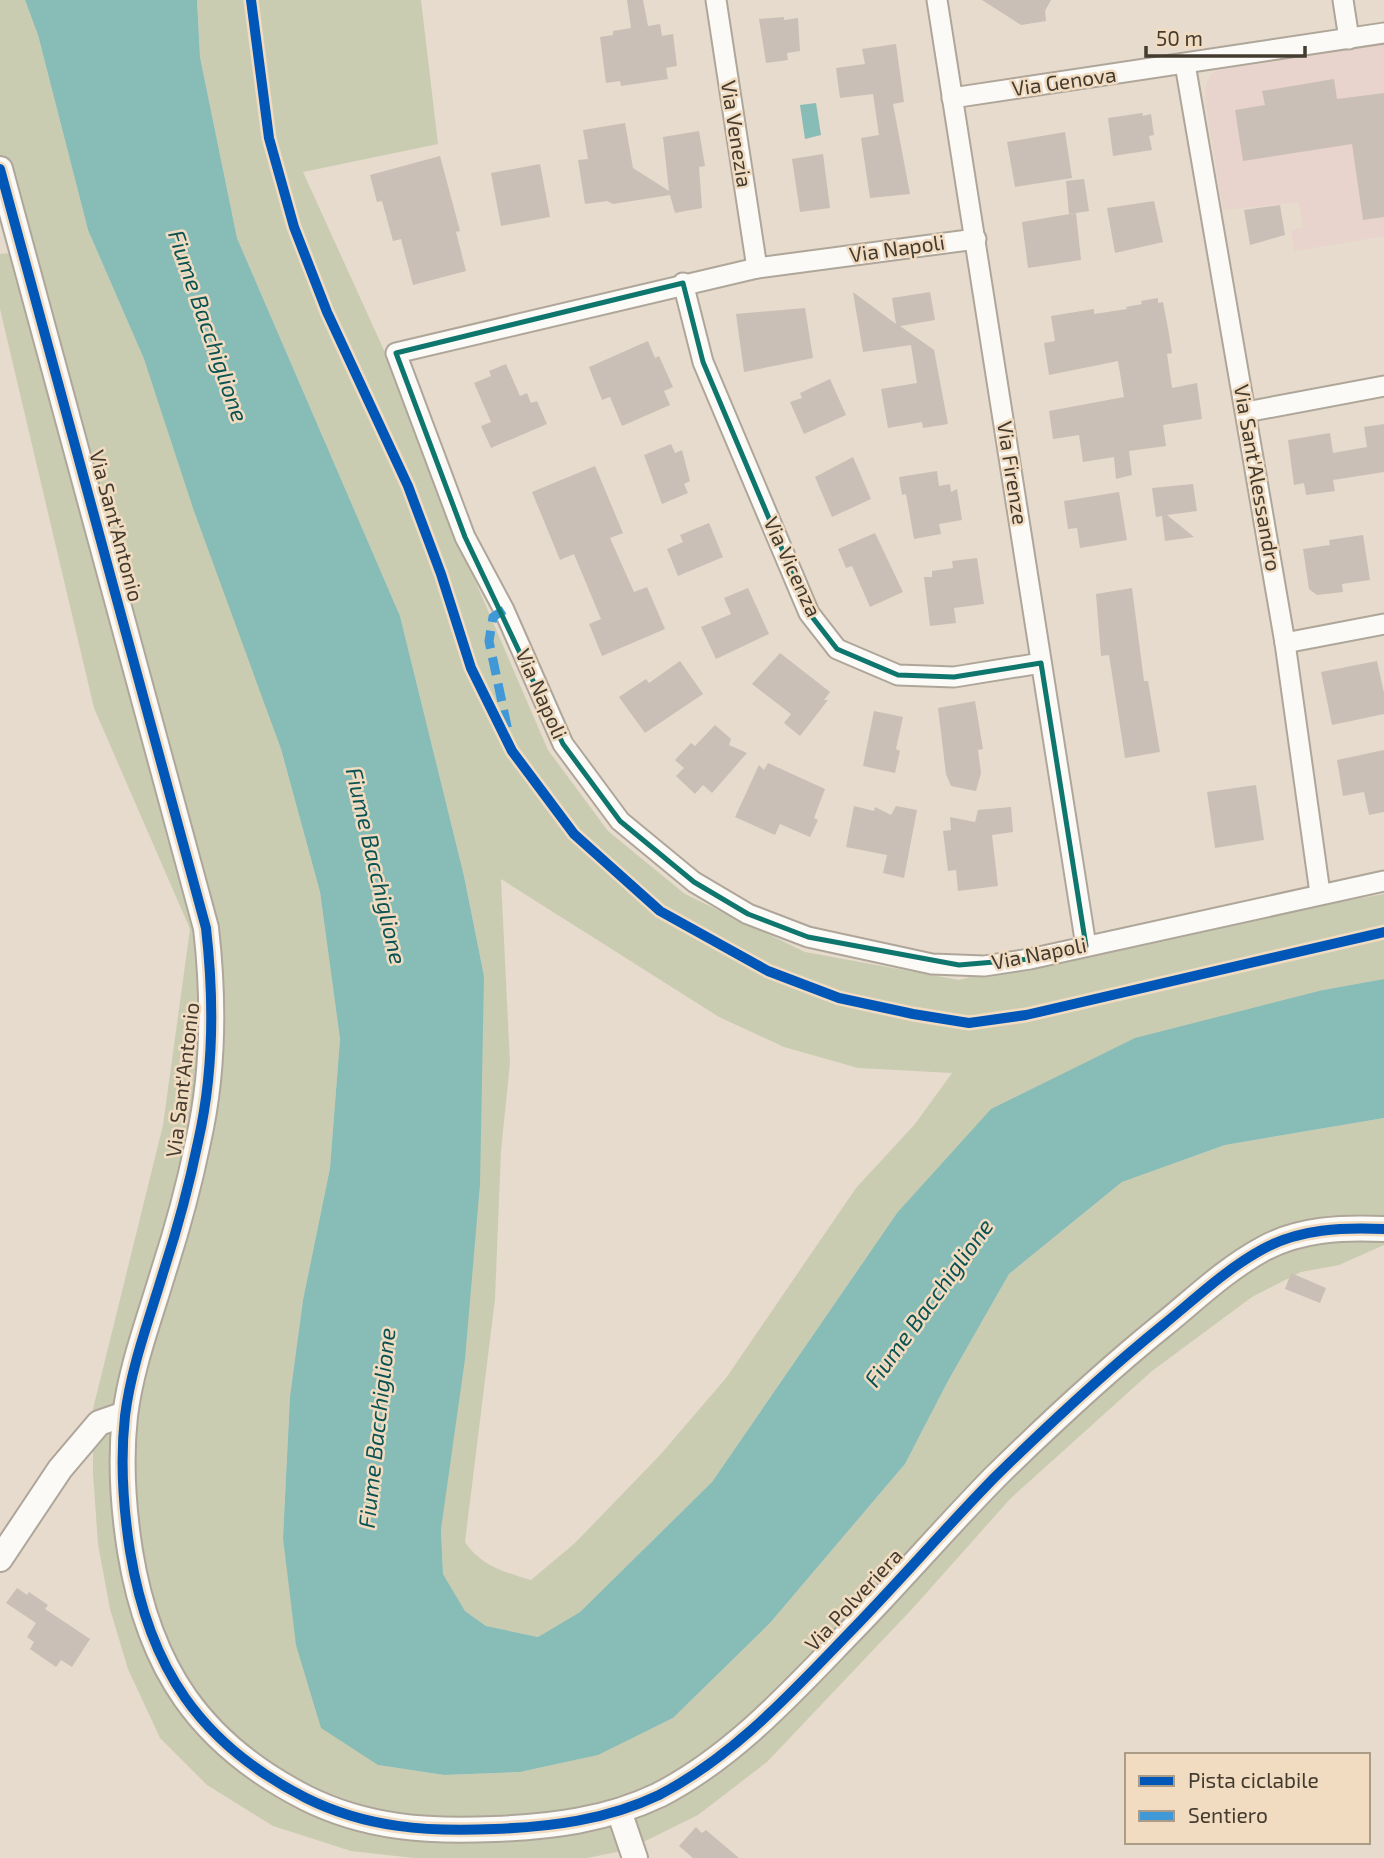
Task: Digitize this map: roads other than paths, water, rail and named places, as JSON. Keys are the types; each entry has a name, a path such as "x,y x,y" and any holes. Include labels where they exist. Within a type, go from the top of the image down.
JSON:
{"street":[{"name":"Via Venezia","path":"716,0 757,268"},
{"name":"Via Firenze","path":"937,0 1086,946"},
{"path":"1343,0 1349,39"},
{"name":"Via Genova","path":"952,98 1384,33"},
{"name":"Via Sant'Alessandro","path":"1185,64 1285,643 1320,894"},
{"name":"Via Sant'Antonio","path":"0,169 206,928 213,985 210,1047 200,1136 172,1248 138,1354 125,1414 122,1479 130,1549 140,1599 158,1649 188,1706 242,1760 286,1788"},
{"name":"Via Napoli","path":"976,239 757,268 684,283 396,353 465,537 503,610 563,744 620,821 694,882 748,914 808,937 933,964 984,965 1086,946 1384,881"},
{"name":"Via Vicenza","path":"684,283 702,362 809,613 837,649 898,676 954,677 1041,663"},
{"path":"1246,412 1384,387"},
{"path":"1285,643 1384,624"},
{"name":"Via Polveriera","path":"286,1788 326,1808 369,1823 439,1832 525,1828 591,1819 659,1795 713,1763 755,1725 809,1675 995,1477 1140,1344 1224,1275 1264,1248 1300,1234 1344,1228 1384,1229"},
{"path":"0,1559 60,1469 99,1423 125,1414"},
{"path":"619,1811 635,1858"}],"water":[{"name":"Fiume Bacchiglione","path":"25,0 197,0 200,57 237,238 400,616 464,876 484,976 480,1184 465,1359 441,1529 443,1574 465,1611 486,1626 538,1637 580,1612 712,1482 897,1213 991,1109 1135,1038 1323,990 1384,979 1384,1118 1225,1145 1122,1182 1009,1274 948,1381 905,1464 770,1623 673,1718 598,1755 520,1772 444,1775 378,1765 321,1728 296,1645 283,1538 290,1396 303,1300 330,1168 340,1039 320,892 281,749 194,511 144,359 88,230 38,35"},
{"path":"816,103 821,135 805,139 800,105"}]}
